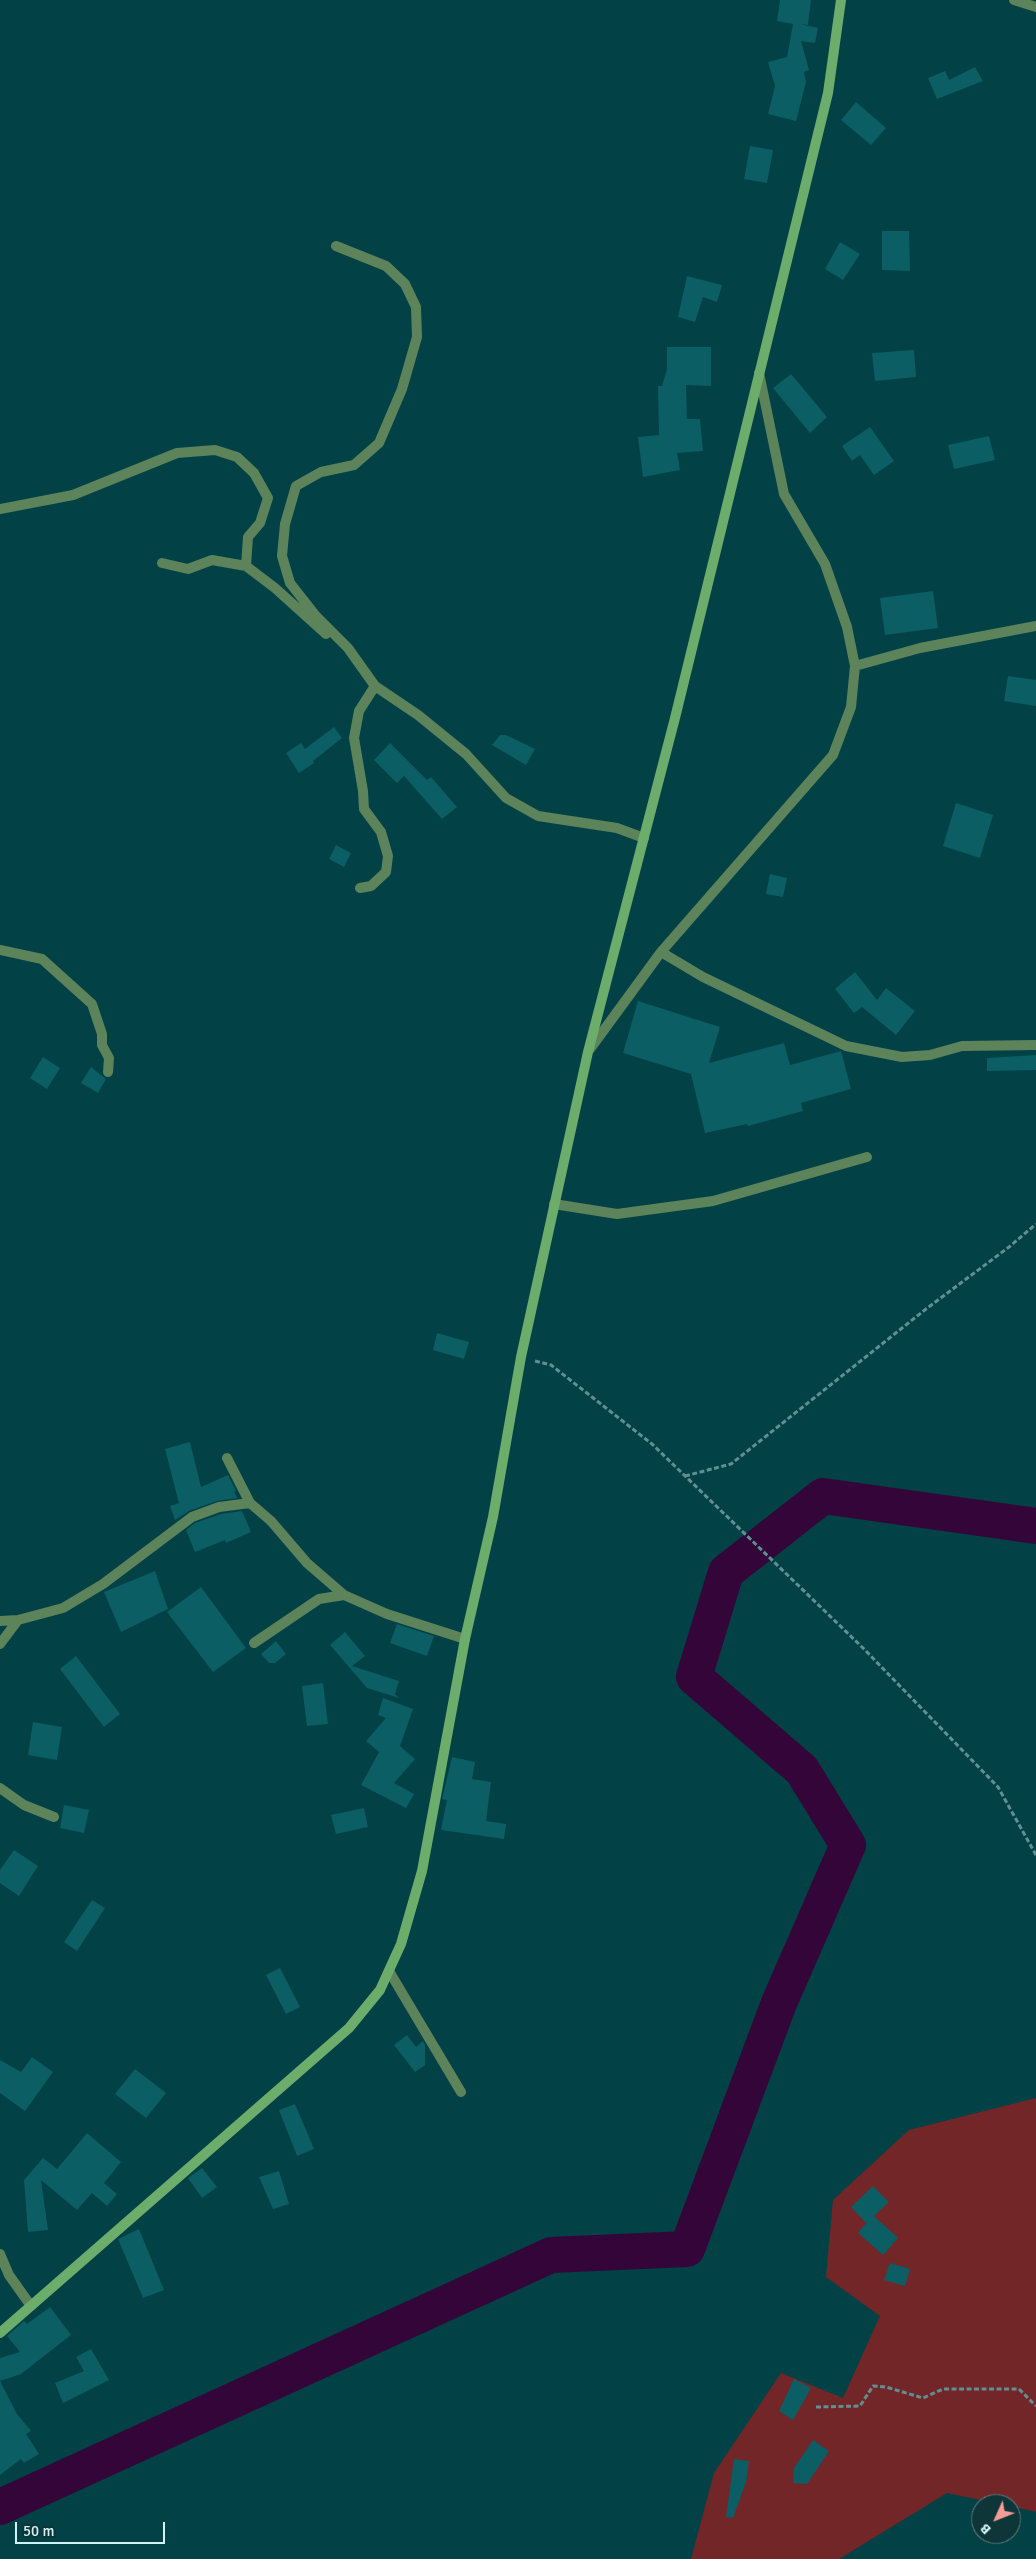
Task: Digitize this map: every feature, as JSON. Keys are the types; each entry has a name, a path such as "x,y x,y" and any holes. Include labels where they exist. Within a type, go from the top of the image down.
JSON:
{"street":[{"path":"0,2332 349,2028 380,1990 402,1944 422,1871 465,1639 493,1517 521,1357 588,1052 644,838 828,93 840,0"},
{"path":"1014,0 1036,7"},
{"path":"336,246 386,266 406,284 416,307 418,337 402,389 379,443 354,465 321,472 296,486 285,524 282,556 290,584 316,616 348,648 375,686 418,715 466,754 506,798 538,816 617,828 644,838"},
{"path":"588,1052 660,952 833,755 851,707 855,666 847,627 825,564 784,494 759,373"},
{"path":"0,509 73,495 177,453 216,450 237,457 254,473 268,498 260,523 248,537 246,566"},
{"path":"162,563 188,569 212,560 246,566 275,588 323,632 348,648"},
{"path":"855,666 920,648 1036,626"},
{"path":"360,888 371,886 386,872 388,856 381,832 364,809 364,791 354,738 359,711 375,686"},
{"path":"0,950 42,959 92,1004 102,1034 102,1045 108,1058 108,1072"},
{"path":"660,952 703,977 846,1046 902,1057 930,1055 962,1046 1036,1045"},
{"path":"554,1204 617,1214 713,1201 867,1157"},
{"path":"227,1458 250,1503 270,1521 307,1563 344,1595 386,1614 465,1639"},
{"path":"0,1621 18,1620 63,1608 103,1584 192,1517 219,1507 250,1503"},
{"path":"254,1643 319,1599 344,1595"},
{"path":"0,1644 18,1620"},
{"path":"0,1788 24,1805 54,1817"},
{"path":"389,1970 461,2092"},
{"path":"0,2254 9,2275 31,2306"}],"path":[{"path":"685,1476 731,1464 1036,1224"},
{"path":"521,1357 551,1365 652,1444 869,1655 998,1786 1036,1855"},
{"path":"816,2407 860,2406 874,2386 886,2387 923,2398 943,2389 1019,2388 1036,2406"}],"shaded area":[{"path":"1036,2098 1036,2512 1021,2508 1021,2494 971,2494 971,2498 947,2493 839,2559 691,2559 714,2473 781,2373 843,2398 880,2316 826,2277 833,2200 909,2130"}],"building":[{"path":"780,0 811,0 808,25 800,24 818,28 815,43 801,41 809,70 804,72 806,82 796,121 768,114 775,86 768,62 787,57 793,24 777,21"},
{"path":"975,67 983,81 937,99 928,78 945,71 949,80"},
{"path":"856,102 886,128 871,145 841,120"},
{"path":"750,146 773,150 767,183 744,179"},
{"path":"882,231 909,231 910,271 882,270"},
{"path":"840,242 860,254 843,280 825,269"},
{"path":"687,276 722,285 717,302 703,297 695,322 678,317"},
{"path":"667,347 711,347 711,386 686,385 687,419 700,419 703,451 677,453 680,470 643,477 638,437 659,435 658,386 662,386 667,369"},
{"path":"914,350 916,377 875,381 872,353"},
{"path":"791,374 827,417 810,433 773,388"},
{"path":"870,427 894,461 874,475 860,455 852,461 842,446"},
{"path":"989,436 995,460 954,469 948,445"},
{"path":"933,591 938,628 885,635 880,598"},
{"path":"1008,676 1036,680 1036,706 1004,701"},
{"path":"334,727 342,738 313,761 314,763 299,773 286,753 301,743 305,749"},
{"path":"500,735 506,735 535,749 526,765 492,745"},
{"path":"390,743 427,780 431,777 457,807 442,819 404,776 397,783 374,760"},
{"path":"956,803 993,815 980,858 943,846"},
{"path":"336,845 351,853 344,867 329,859"},
{"path":"770,874 787,878 783,897 766,894"},
{"path":"855,972 877,1000 886,988 915,1011 896,1035 862,1007 854,1013 835,989"},
{"path":"638,1001 720,1027 709,1063 784,1043 790,1065 841,1051 851,1089 801,1103 803,1111 748,1126 747,1124 705,1133 691,1074 623,1053"},
{"path":"1036,1055 1036,1070 987,1071 987,1058"},
{"path":"43,1057 60,1068 47,1089 30,1078"},
{"path":"91,1067 106,1079 98,1093 81,1083"},
{"path":"437,1333 469,1342 464,1359 433,1350"},
{"path":"190,1442 201,1487 228,1475 236,1491 234,1491 237,1498 217,1501 189,1511 175,1520 170,1506 179,1503 165,1449"},
{"path":"242,1511 251,1532 226,1543 225,1540 195,1552 186,1530 195,1523 221,1514"},
{"path":"155,1571 168,1609 121,1632 104,1592"},
{"path":"201,1587 246,1648 213,1672 167,1612"},
{"path":"397,1624 434,1636 427,1656 390,1643"},
{"path":"345,1632 365,1656 352,1666 399,1681 395,1694 399,1698 367,1688 330,1645"},
{"path":"276,1641 286,1654 275,1663 269,1663 261,1654"},
{"path":"76,1656 120,1714 104,1727 60,1669"},
{"path":"323,1683 328,1724 307,1726 302,1686"},
{"path":"383,1698 413,1709 400,1746 415,1759 394,1783 414,1794 406,1808 361,1785 379,1752 366,1741 386,1718 378,1715"},
{"path":"33,1722 62,1727 57,1760 28,1755"},
{"path":"452,1757 475,1762 472,1779 491,1782 486,1821 506,1824 504,1839 441,1830 447,1800 442,1799"},
{"path":"64,1805 89,1810 84,1833 60,1828"},
{"path":"364,1808 368,1827 336,1834 331,1815"},
{"path":"14,1850 38,1866 19,1896 0,1883 0,1870"},
{"path":"92,1900 105,1908 77,1951 64,1942"},
{"path":"280,1968 300,2007 286,2014 266,1975"},
{"path":"407,2035 416,2047 423,2041 425,2045 425,2065 415,2072 394,2045"},
{"path":"32,2057 53,2072 25,2111 0,2093 0,2060 21,2072"},
{"path":"135,2069 166,2093 146,2118 115,2094"},
{"path":"295,2104 314,2149 297,2156 279,2110"},
{"path":"87,2133 121,2162 104,2183 117,2194 107,2206 92,2193 77,2210 41,2180 48,2230 28,2232 24,2180 43,2158 57,2169"},
{"path":"202,2168 217,2187 202,2198 188,2178"},
{"path":"279,2171 289,2204 273,2209 259,2177"},
{"path":"873,2186 889,2202 874,2216 898,2238 883,2255 858,2233 868,2221 866,2223 851,2207"},
{"path":"139,2229 164,2290 143,2298 118,2239"},
{"path":"890,2263 910,2269 905,2286 884,2280"},
{"path":"50,2307 71,2335 21,2374 0,2381 0,2358 20,2352 7,2336 24,2321 27,2324"},
{"path":"91,2349 109,2380 63,2403 55,2383 84,2371 76,2357"},
{"path":"794,2379 811,2388 793,2420 779,2411"},
{"path":"0,2381 17,2414 31,2431 26,2434 39,2454 24,2463 21,2459 0,2475"},
{"path":"813,2440 829,2451 807,2484 793,2483 794,2468"},
{"path":"734,2459 749,2461 746,2482 733,2518 726,2517"}],"waterway":[{"path":"0,2507 551,2255 687,2249 779,2003 848,1845 802,1770 694,1677 726,1572 823,1496 1036,1526"}]}
